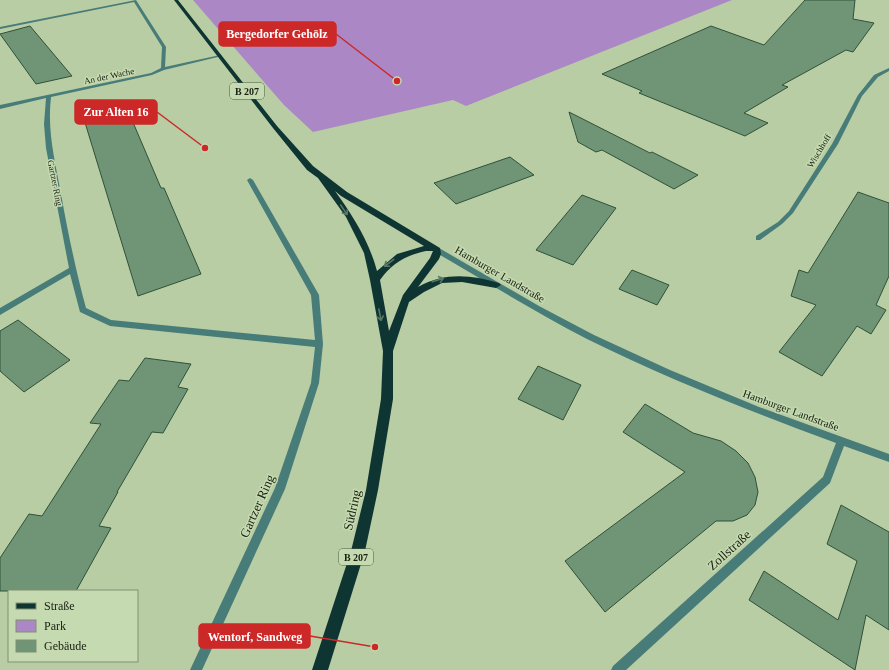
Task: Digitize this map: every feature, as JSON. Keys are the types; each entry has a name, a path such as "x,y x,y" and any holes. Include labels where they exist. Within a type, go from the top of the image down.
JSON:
{"main road":[{"name":"Hamburger Landstraße","path":"176,0 299,156 322,178 367,209 436,249"},
{"name":"Südring","path":"320,670 358,551 372,490 387,399 388,351 375,280 368,253 356,228 322,178"},
{"name":"Südring","path":"388,351 405,301 412,288 434,260 436,249"},
{"path":"375,280 382,269 392,260 414,251 436,249"},
{"path":"405,301 430,283 445,278 462,278 496,284"}],"street":[{"path":"0,28 135,1 164,47 163,69"},
{"name":"An der Wache","path":"0,107 152,74 163,69 220,56"},
{"name":"Wischhoff","path":"758,238 780,223 791,212 835,144 860,96 876,76 889,69"},
{"name":"Gartzer Ring","path":"49,97 46,117 48,145 71,270 83,310 110,323 319,344"},
{"name":"Gartzer Ring","path":"196,670 280,488 315,383 319,344 314,295 250,180"},
{"name":"Hamburger Landstraße","path":"436,249 536,308 591,337 667,372 756,410 889,458"},
{"path":"0,312 71,270"},
{"name":"Zollstraße","path":"617,670 827,480 842,440"}],"green space":[{"path":"193,0 732,0 466,106 453,100 313,132 284,105"}],"building":[{"path":"805,0 855,0 853,19 874,23 853,52 846,50 782,85 788,87 744,113 768,123 745,136 639,93 642,91 602,74 711,26 764,45"},
{"path":"30,26 72,76 36,84 0,34"},
{"path":"126,106 161,188 164,188 201,274 138,296 83,116"},
{"path":"569,112 650,153 652,152 698,175 674,189 602,150 596,152 578,142"},
{"path":"510,157 534,175 456,204 434,183"},
{"path":"858,192 889,203 889,276 876,305 886,310 871,334 857,326 822,376 779,352 816,305 791,296 799,270 808,273"},
{"path":"582,195 616,208 573,265 536,250"},
{"path":"632,270 669,285 657,305 619,289"},
{"path":"18,320 70,360 24,392 0,371 0,331"},
{"path":"145,358 191,364 178,387 188,389 163,433 152,432 99,526 111,528 77,590 0,591 0,558 29,514 42,516 101,424 90,423 119,380 129,381"},
{"path":"538,366 581,385 563,420 518,399"},
{"path":"645,404 693,433 721,441 736,451 748,463 755,477 758,492 755,505 747,515 733,521 716,521 605,612 565,561 685,472 623,432"},
{"path":"841,505 889,532 889,630 866,615 855,670 749,600 764,571 838,620 857,561 827,544"}],"place":[{"name":"Bergedorfer Gehölz","path":"397,81"},
{"name":"Zur Alten 16","path":"205,148"},
{"name":"Wentorf, Sandweg","path":"375,647"}]}
